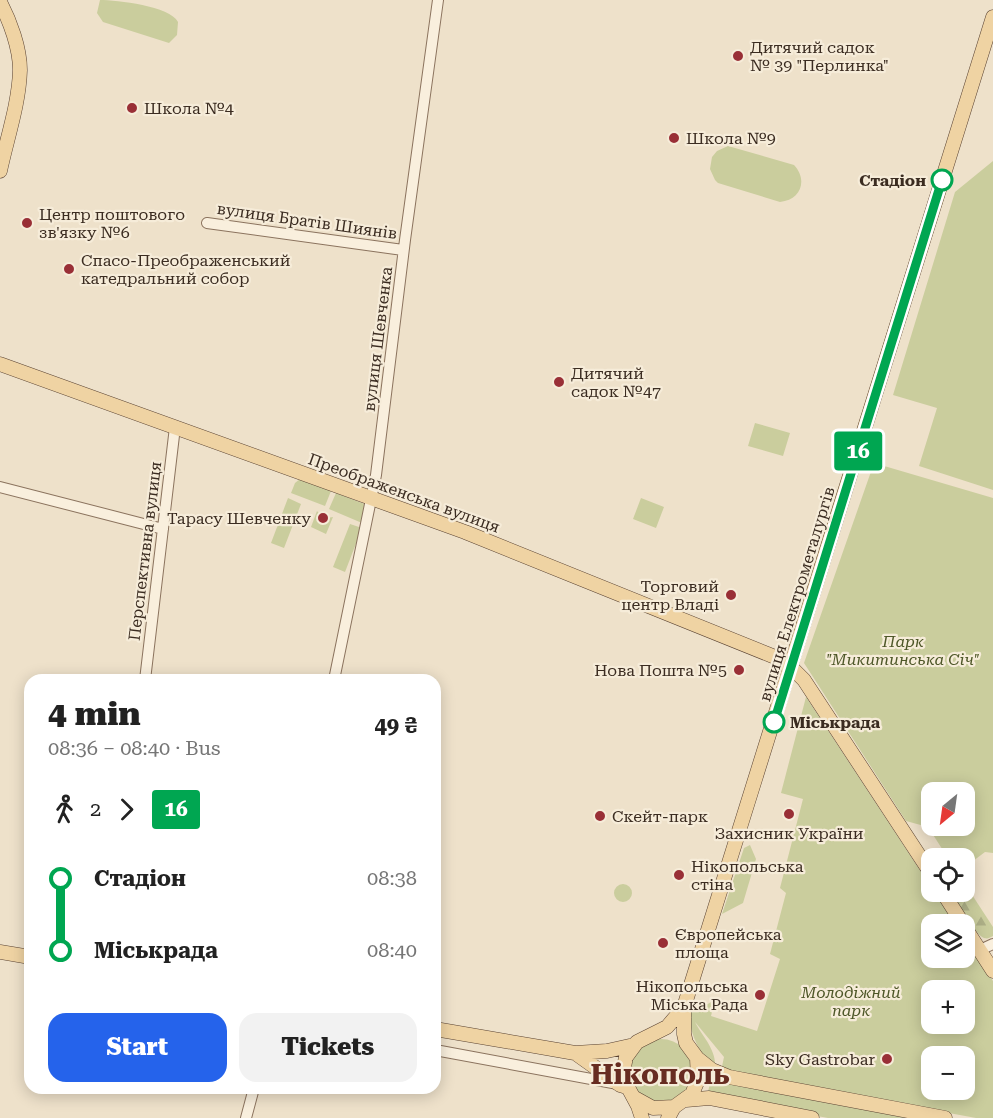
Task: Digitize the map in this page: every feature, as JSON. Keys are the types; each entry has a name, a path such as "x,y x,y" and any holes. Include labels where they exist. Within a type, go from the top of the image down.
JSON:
{"main road":[{"path":"0,2 10,23 20,68 17,96 0,171"},
{"name":"вулиця Електрометалургів","path":"686,1043 684,1007 993,17"},
{"name":"Преображенська вулиця","path":"0,364 487,541 756,648 791,667"},
{"path":"791,667 804,680 921,858"},
{"path":"975,936 987,947 993,970"},
{"path":"0,952 24,956"},
{"name":"вулиця Електрометалургів","path":"575,1053 607,1051 634,1045 667,1027 684,1007"},
{"path":"441,1030 575,1053 653,1108 676,1108 709,1098 812,1118"},
{"path":"656,1034 671,1035 686,1043 697,1058 712,1070 729,1077 945,1118"},
{"path":"634,1045 626,1057 624,1080 642,1118"},
{"path":"676,1108 692,1094 698,1080 697,1058"}],"street":[{"name":"вулиця Шевченка","path":"335,674 372,498 403,250 438,0"},
{"name":"вулиця Братів Шиянів","path":"207,223 403,250"},
{"name":"Перспективна вулиця","path":"146,674 175,427"},
{"path":"0,487 163,530"},
{"path":"441,1051 627,1090"},
{"path":"246,1118 252,1094"}],"green space":[{"path":"100,0 130,3 165,12 178,22 177,35 169,43 103,22 97,13"},
{"path":"728,146 794,165 801,177 797,193 780,202 718,183 710,169 712,157 717,151"},
{"path":"993,161 993,490 919,466 937,408 893,395 955,192"},
{"path":"755,423 790,433 783,456 748,446"},
{"name":"Парк \"Микитинська Січ\"","path":"874,463 993,498 993,853 985,852 975,860 975,848 942,848 934,836 975,836 975,782 921,782 921,825 906,821 804,663"},
{"path":"300,479 331,491 325,506 291,493 295,483"},
{"path":"336,493 367,505 362,523 329,509"},
{"path":"288,498 301,504 284,548 271,543"},
{"path":"641,498 664,507 656,528 633,519"},
{"path":"317,511 321,516 320,520 325,522 327,518 333,517 326,534 311,527"},
{"path":"350,524 362,528 345,572 333,567"},
{"name":"Молодіжний парк","path":"806,697 921,872 921,902 941,902 949,914 921,914 921,968 975,968 975,953 993,981 993,1118 976,1118 721,1071 724,1057 695,1022 714,1055 715,1068 697,1045 689,1017 692,1018 684,1007 695,1011 715,1000 711,1016 757,1031 780,959 770,954 786,893 780,888 803,799 781,793"},
{"path":"750,845 756,859 743,903 722,914 744,848"},
{"path":"619,884 627,884 632,889 630,900 619,902 614,897 614,889"},
{"path":"975,899 993,927 993,936 984,938 980,935 975,930 975,914 964,914 957,902 975,902"},
{"path":"661,1039 684,1048 693,1071 684,1094 661,1103 638,1094 629,1071 638,1048"},
{"path":"711,1079 916,1118 828,1118 707,1096"}],"bus line":[{"name":"16","path":"774,722 942,180"}],"place":[{"name":"Дитячий садок № 39 \"Перлинка\"","path":"738,56"},
{"name":"Школа №4","path":"132,108"},
{"name":"Школа №9","path":"674,138"},
{"name":"Стадіон","path":"942,180"},
{"name":"Центр поштового зв'язку №6","path":"27,223"},
{"name":"Спасо-Преображенський катедральний собор","path":"69,269"},
{"name":"Дитячий садок №47","path":"559,382"},
{"name":"Тарасу Шевченку","path":"323,518"},
{"name":"Торговий центр Владі","path":"731,595"},
{"name":"Нова Пошта №5","path":"739,670"},
{"name":"Міськрада","path":"774,722"},
{"name":"Захисник України","path":"789,814"},
{"name":"Скейт-парк","path":"600,816"},
{"name":"Нікопольська стіна","path":"679,875"},
{"name":"Європейська площа","path":"663,943"},
{"name":"Нiкопольська Міська Рада","path":"760,995"},
{"name":"Sky Gastrobar","path":"887,1059"}],"district":[{"name":"Нікополь","path":"660,1074"}]}
